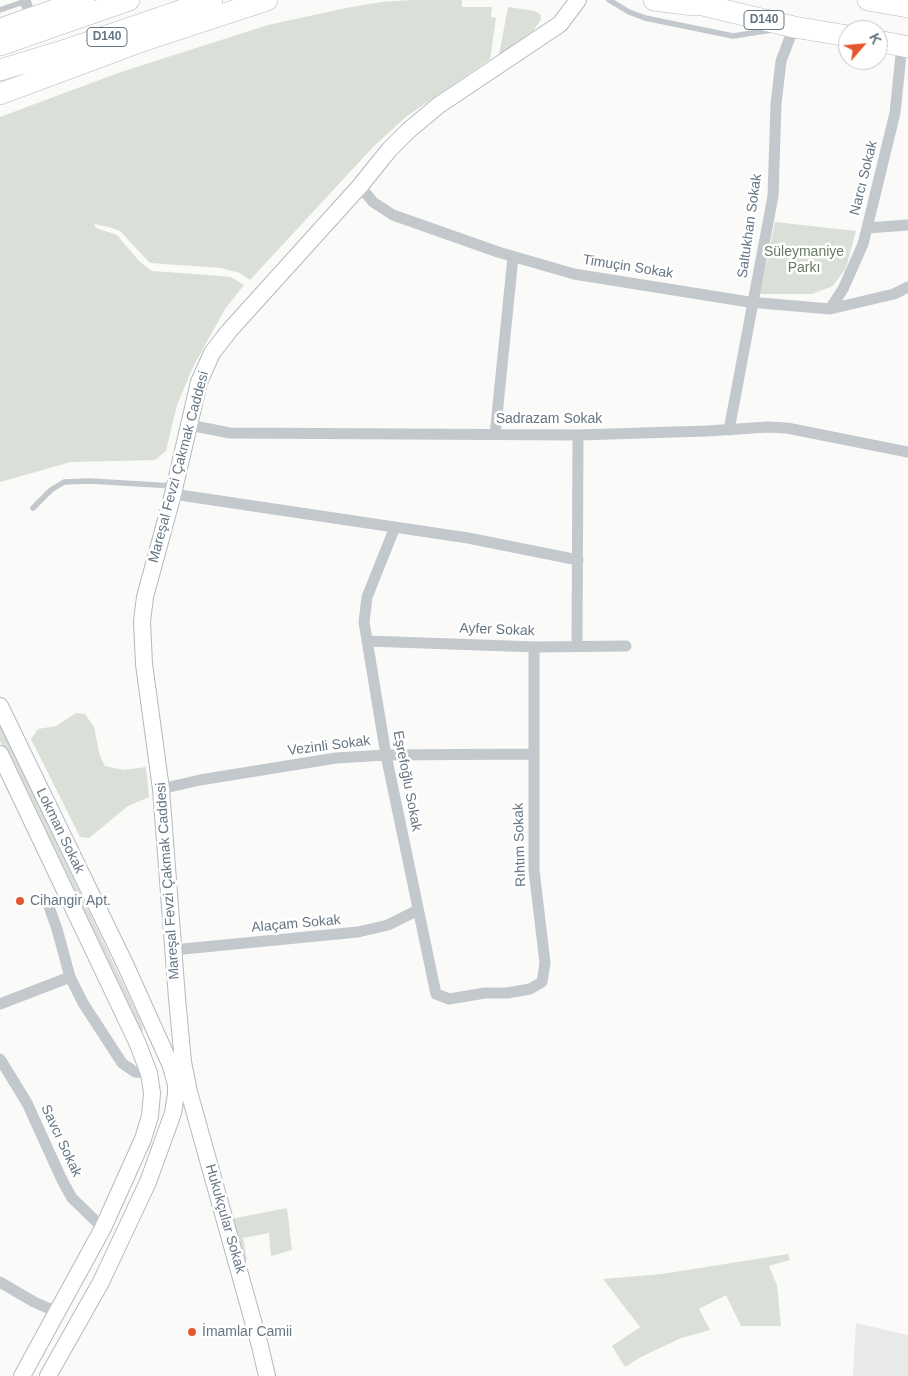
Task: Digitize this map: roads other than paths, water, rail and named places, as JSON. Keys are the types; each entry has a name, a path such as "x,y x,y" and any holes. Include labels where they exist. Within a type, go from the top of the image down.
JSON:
{"highway":[{"path":"0,29 28,5 84,0"},
{"name":"D140","path":"0,45 129,0"},
{"name":"D140","path":"0,70 70,49 212,0"},
{"path":"0,94 145,40 267,0"},
{"path":"654,0 719,8"},
{"name":"D140","path":"682,0 794,27 838,34"},
{"path":"875,0 908,7"},
{"path":"888,43 905,46"}],"street":[{"name":"Mareşal Fevzi Çakmak Caddesi","path":"48,1376 104,1274 156,1163 175,1103 177,1064 173,950 161,789 144,664 142,621 148,582 174,490 200,382 212,353 235,324 360,186 388,150 423,117 439,105 560,24 578,0"},
{"name":"Saltukhan Sokak","path":"729,430 773,196 776,104 781,61 794,27"},
{"name":"Narcı Sokak","path":"830,309 843,289 863,244 895,114 905,46"},
{"name":"Timuçin Sokak","path":"360,186 373,202 393,215 513,257 574,274 754,302 830,309 894,294 908,287"},
{"path":"867,228 908,225"},
{"path":"495,435 513,257"},
{"name":"Sadrazam Sokak","path":"189,425 230,433 495,435 578,435 768,427 788,428 908,452"},
{"path":"576,646 578,435"},
{"path":"174,490 468,538 578,560"},
{"name":"Eşrefoğlu Sokak","path":"395,527 367,597 364,622 386,755 436,994 449,999 485,993"},
{"name":"Ayfer Sokak","path":"367,642 534,647 626,646"},
{"name":"Rıhtım Sokak","path":"485,993 507,993 530,989 542,982 545,963 534,870 534,647"},
{"name":"Lokman Sokak","path":"0,706 125,964 177,1064"},
{"name":"Lokman Sokak","path":"0,754 137,1042 149,1072"},
{"name":"Vezinli Sokak","path":"161,789 200,780 336,758 386,755 533,754"},
{"path":"46,901 57,928 70,977 83,1003 122,1063 135,1072 149,1072 177,1064"},
{"name":"Alaçam Sokak","path":"173,950 358,932 388,925 418,910"},
{"path":"0,1004 70,977"},
{"name":"Savcı Sokak","path":"0,1059 27,1103 72,1198 103,1228"},
{"name":"Hukukçular Sokak","path":"177,1064 189,1092 267,1376"},
{"path":"22,1376 103,1228 147,1128 152,1102 149,1072"},
{"path":"0,1282 34,1302 57,1312"}],"lane":[{"path":"609,0 629,12 645,18 733,36 794,27"},
{"path":"0,10 28,5"},
{"path":"33,508 51,490 64,482 90,481 174,490"}],"place":[{"name":"Cihangir Apt.","path":"20,901"},
{"name":"İmamlar Camii","path":"192,1332"}],"park label":[{"name":"Süleymaniye Parkı","path":"804,260"}]}
